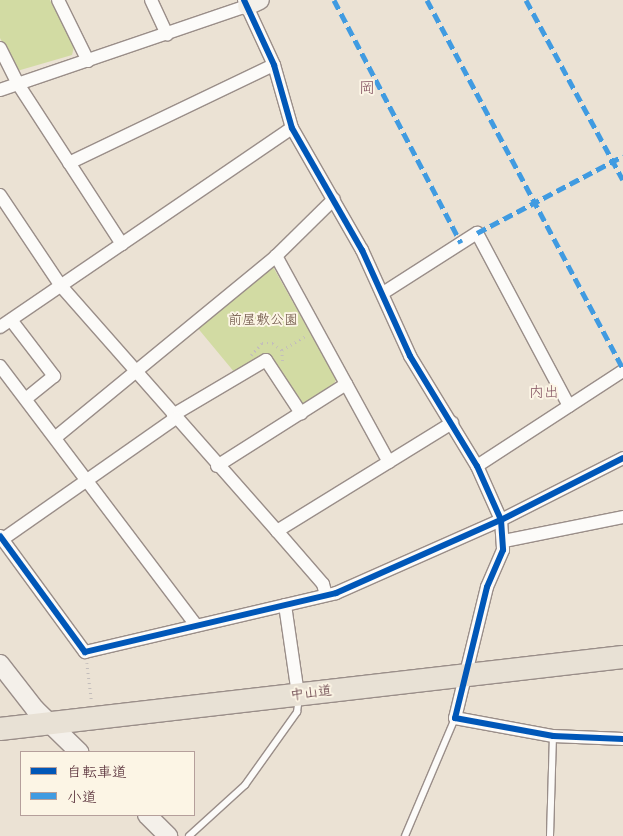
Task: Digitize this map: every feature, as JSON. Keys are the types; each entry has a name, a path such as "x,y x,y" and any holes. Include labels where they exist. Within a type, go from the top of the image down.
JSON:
{"highway":[{"name":"中山道","path":"0,730 466,673 623,657"}],"main road":[{"path":"0,664 51,725 78,751"},
{"path":"148,816 168,836"}],"street":[{"path":"58,0 88,61"},
{"path":"151,0 168,34"},
{"path":"0,90 168,34 250,2 274,65 292,128 334,199 383,293 422,379 452,422 477,466 501,520 504,541 455,718 553,736 623,739"},
{"path":"0,48 18,84 122,244"},
{"path":"69,163 274,65"},
{"path":"0,327 292,128"},
{"path":"0,195 4,208 61,286 323,584 326,595"},
{"path":"56,437 276,256 334,199"},
{"path":"383,293 477,233 569,406"},
{"path":"276,256 389,462"},
{"path":"11,320 54,376 26,399"},
{"path":"301,413 266,360 175,417 1,538 85,652 326,595 501,520 623,458"},
{"path":"0,366 88,478 196,625"},
{"path":"477,466 623,371"},
{"path":"218,466 346,384"},
{"path":"277,531 452,422"},
{"path":"504,541 623,518"},
{"path":"285,605 298,694"}],"lane":[{"path":"189,836 245,785 297,712 298,694"},
{"path":"405,836 455,718"},
{"path":"550,836 553,736"}],"path":[{"path":"282,350 316,329"},
{"path":"85,652 93,706"}],"green space":[{"path":"0,0 50,0 74,47 72,55 17,71 0,38"},
{"name":"前屋敷公園","path":"272,265 336,379 333,387 300,406 266,355 235,373 196,326"}],"marked path":[{"path":"334,0 461,243"},
{"path":"427,0 623,368"},
{"path":"526,0 623,180"},
{"path":"477,233 623,156"}],"cycle path":[{"path":"244,0 274,65 292,128 362,250 410,356 477,466 501,520 503,550 487,587 455,718 553,736 623,739"},
{"path":"0,536 85,652 336,593 501,520 623,458"}],"district":[{"name":"岡","path":"367,87"},
{"name":"内出","path":"544,392"}]}
